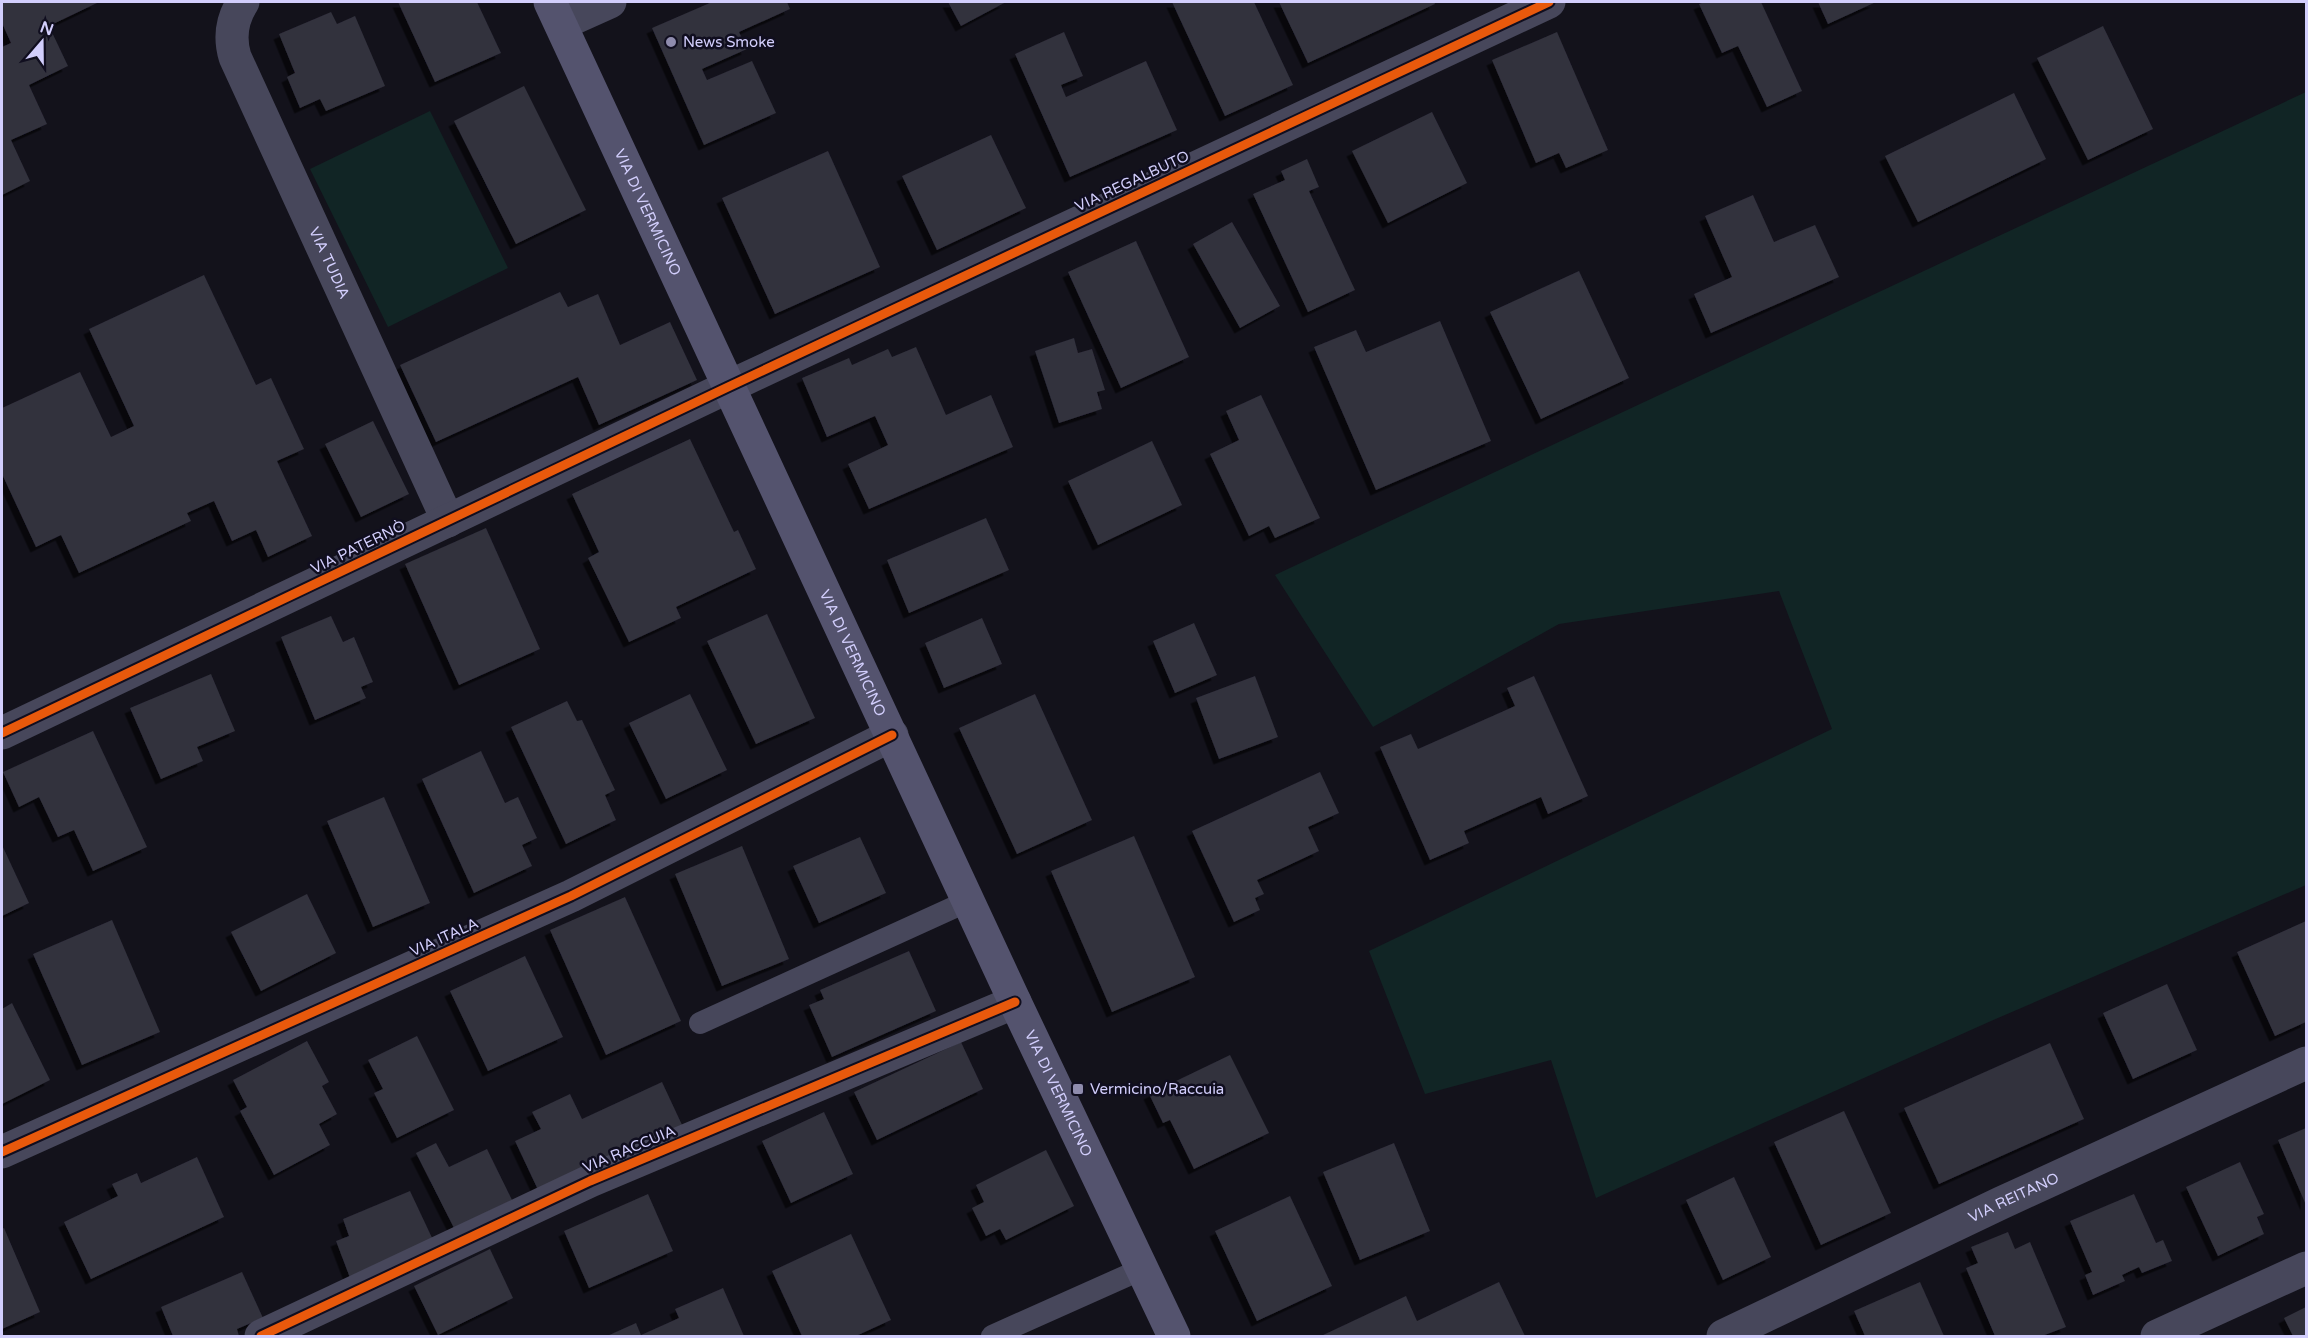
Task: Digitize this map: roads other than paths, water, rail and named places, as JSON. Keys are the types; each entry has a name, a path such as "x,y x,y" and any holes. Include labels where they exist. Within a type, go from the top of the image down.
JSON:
{"main road":[{"name":"VIA DI VERMICINO","path":"555,13 1015,1002 1174,1336"}],"street":[{"name":"VIA TUDIA","path":"243,2 234,19 232,29 231,41 235,57 447,520"},
{"path":"555,13 610,2"},
{"name":"VIA REGALBUTO","path":"728,387 1549,2"},
{"name":"VIA PATERNÒ","path":"2,734 728,387"},
{"name":"VIA ITALA","path":"2,1152 571,896 892,735"},
{"name":"VIA RACCUIA","path":"261,1336 590,1181 1015,1002"},
{"name":"VIA REITANO","path":"1723,1336 2001,1203 2307,1063"},
{"path":"2157,1336 2307,1269"}],"lane":[{"path":"700,1023 968,901"},
{"path":"992,1336 1142,1269"}],"place":[{"name":"News Smoke","path":"671,42"},
{"name":"Vermicino/Raccuia","path":"1078,1089"}]}
